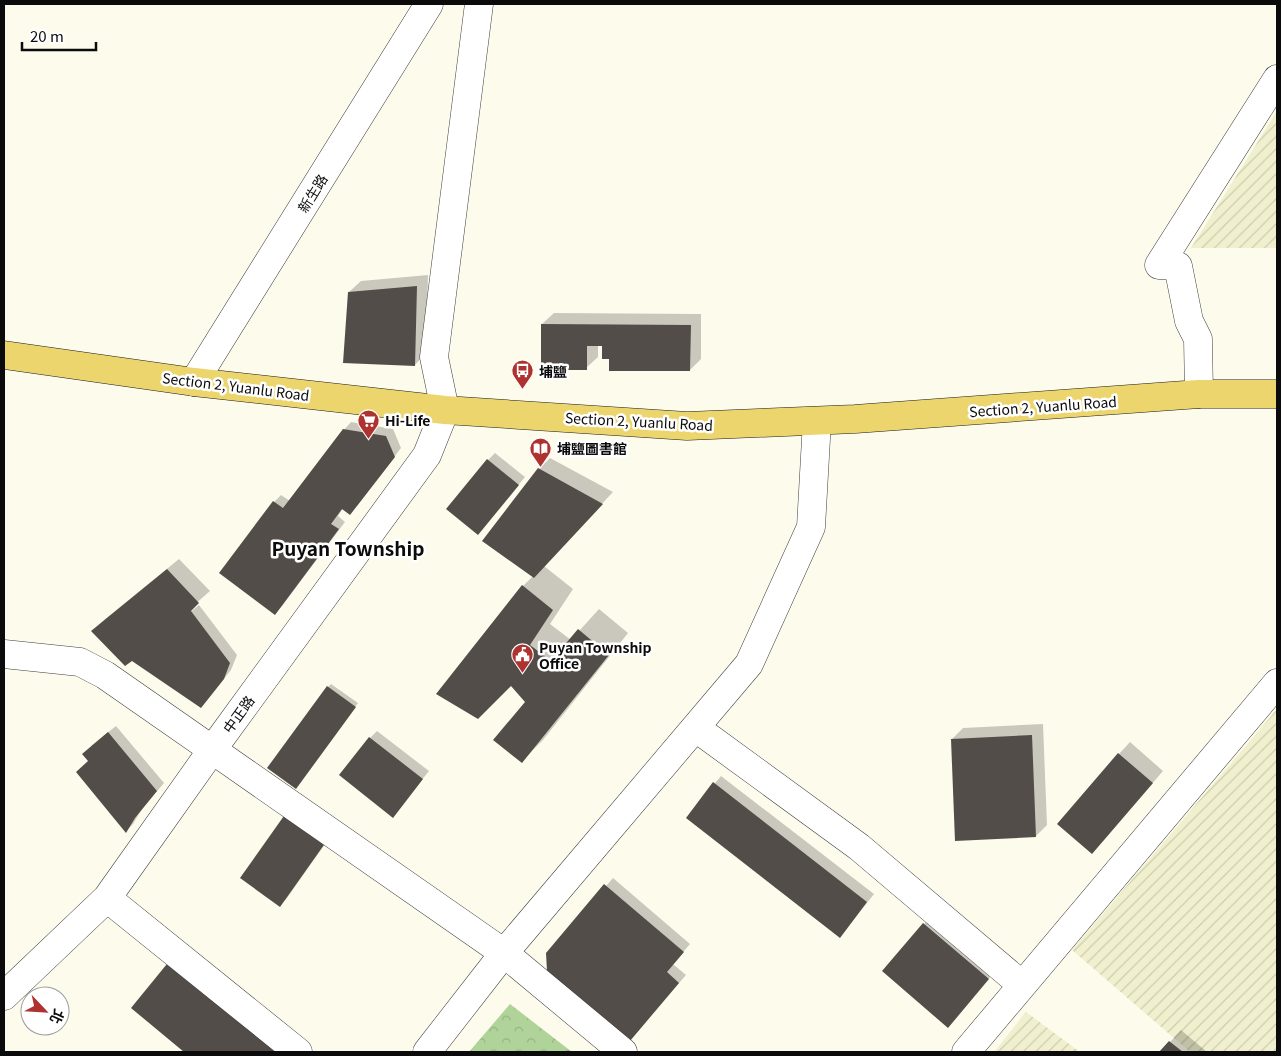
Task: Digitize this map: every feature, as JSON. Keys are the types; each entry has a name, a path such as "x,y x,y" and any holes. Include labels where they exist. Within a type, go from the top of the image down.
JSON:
{"main road":[{"name":"Section 2, Yuanlu Road","path":"4,355 194,382 445,410 687,426 817,421 1199,394 1277,394"}],"street":[{"name":"新生路","path":"194,382 429,4"},
{"path":"445,410 434,356 479,4"},
{"path":"1199,394 1198,339 1189,321 1178,266 1160,266 1277,79"},
{"name":"中正路","path":"4,996 107,898 212,750 427,455 445,410"},
{"path":"428,1052 504,953 749,664 811,527 817,421"},
{"path":"4,654 80,662 105,675 504,953 623,1052"},
{"path":"966,1052 1277,683"},
{"path":"696,728 859,847 1022,986"},
{"path":"107,898 298,1052"}],"green space":[{"path":"1277,111 1277,248 1191,248"},
{"path":"1277,709 1277,1052 1190,1052 1072,950"},
{"path":"510,1004 572,1052 469,1052"},
{"path":"1026,1012 1080,1052 994,1052"}],"building":[{"path":"417,286 415,366 343,363 348,292"},
{"path":"541,324 691,325 690,371 609,371 609,359 602,359 602,346 587,346 587,370 541,370"},
{"path":"343,429 386,436 395,457 350,515 342,509 331,524 339,529 275,615 219,573 273,501 283,508"},
{"path":"487,459 519,485 478,535 446,509"},
{"path":"538,468 603,504 534,578 482,541"},
{"path":"167,569 199,603 191,611 230,663 224,679 201,708 132,661 125,666 91,631"},
{"name":"Puyan Township Office","path":"522,585 553,610 530,645 551,661 578,629 609,655 522,763 493,740 525,702 511,686 478,719 436,694"},
{"path":"327,686 356,707 296,789 267,768"},
{"path":"108,732 157,791 135,818 126,833 76,772 88,761 82,754"},
{"path":"1032,735 1036,837 955,841 951,739"},
{"path":"369,737 423,779 393,818 339,775"},
{"path":"1118,753 1153,783 1092,854 1057,824"},
{"path":"713,782 867,902 840,938 686,818"},
{"path":"286,813 326,842 280,907 240,878"},
{"path":"604,884 684,952 667,972 679,983 630,1041 547,971 546,953"},
{"path":"923,923 989,979 948,1028 882,971"},
{"path":"171,959 283,1052 184,1052 131,1008"},
{"path":"1169,1041 1183,1052 1159,1052"}],"place":[{"name":"埔鹽","path":"523,390"},
{"name":"Hi-Life","path":"369,439"},
{"name":"埔鹽圖書館","path":"541,467"},
{"name":"Puyan Township Office","path":"523,674"}],"district":[{"name":"Puyan Township","path":"348,547"}]}
